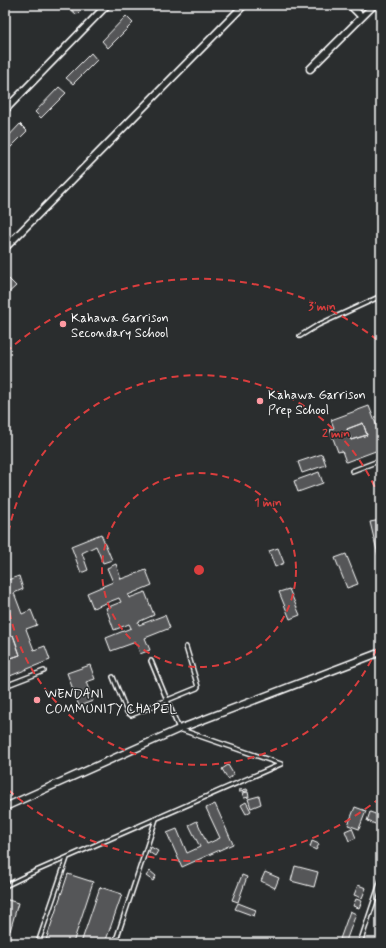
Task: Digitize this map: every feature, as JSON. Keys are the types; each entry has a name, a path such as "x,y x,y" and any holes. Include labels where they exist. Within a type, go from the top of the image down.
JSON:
{"street":[{"path":"5,110 106,5"},
{"path":"5,248 244,5"},
{"path":"350,5 362,17"},
{"path":"310,69 374,5"},
{"path":"5,807 180,729 381,652"}],"lane":[{"path":"300,336 318,325 381,296"},
{"path":"352,471 381,460"},
{"path":"113,677 127,712 131,715 168,701 198,687 186,647"},
{"path":"5,886 67,857 281,764 180,729 151,661"},
{"path":"5,686 44,671"},
{"path":"115,943 156,818"},
{"path":"38,943 67,857"},
{"path":"360,943 381,880"}],"building":[{"path":"5,5 12,5 5,12"},
{"path":"87,5 77,15 67,6"},
{"path":"140,5 150,5 145,10"},
{"path":"126,16 133,23 108,48 102,41"},
{"path":"91,53 97,60 73,84 66,78"},
{"path":"59,87 66,93 41,118 35,112"},
{"path":"20,124 27,131 5,153 5,140"},
{"path":"9,279 16,286 5,296 5,283"},
{"path":"369,406 381,437 381,449 346,462 342,451 338,452 330,430 334,428 331,420","holes":["363,423 367,435 351,440 347,429"]},
{"path":"363,423 367,435 351,440 347,429"},
{"path":"322,454 326,465 302,473 298,462"},
{"path":"319,472 323,483 298,492 294,481"},
{"path":"381,520 381,554 378,555 370,522"},
{"path":"101,534 112,560 103,563 96,546 82,553 88,570 81,573 71,546"},
{"path":"278,548 284,563 275,567 269,551"},
{"path":"346,554 358,584 347,588 335,558"},
{"path":"116,564 121,579 146,570 152,585 128,595 129,598 145,592 154,615 138,622 139,625 165,615 170,628 145,638 150,650 140,654 136,642 111,651 106,638 131,628 129,624 114,630 106,608 121,602 119,598 93,608 87,593 113,582 107,568"},
{"path":"19,576 23,589 14,593 22,614 31,610 37,625 26,629 34,650 45,646 50,660 5,678 5,660 20,655 13,635 5,639 5,581"},
{"path":"289,589 300,615 290,619 279,592"},
{"path":"13,635 20,655 5,660 5,639"},
{"path":"90,665 95,679 86,682 93,701 79,706 67,673"},
{"path":"228,765 234,775 228,779 222,769"},
{"path":"247,789 248,791 239,792 239,790"},
{"path":"248,792 249,797 244,798 242,793"},
{"path":"259,796 261,804 251,808 248,799"},
{"path":"246,802 251,811 246,814 241,805"},
{"path":"215,804 233,844 182,867 167,833 177,829 187,853 200,847 189,825 197,821 207,844 220,838 206,808"},
{"path":"355,807 366,811 359,829 348,825"},
{"path":"370,812 381,816 381,826 367,821"},
{"path":"352,828 356,838 349,841 345,831"},
{"path":"312,841 319,844 316,850 310,847"},
{"path":"151,847 158,851 155,856 149,852"},
{"path":"295,866 318,872 314,887 291,881"},
{"path":"150,871 156,876 153,881 146,876"},
{"path":"265,872 279,878 275,888 261,881"},
{"path":"68,874 93,882 73,943 45,943"},
{"path":"242,875 247,877 238,902 232,900"},
{"path":"358,885 366,888 362,898 354,895"},
{"path":"100,887 122,894 105,943 81,943"},
{"path":"5,899 18,903 10,931 5,930"},
{"path":"356,899 362,901 359,908 353,906"},
{"path":"238,903 256,910 254,916 235,909"},
{"path":"350,911 356,914 346,941 340,939"}],"place":[{"name":"Kahawa Garrison Secondary School","path":"63,324"},
{"name":"Kahawa Garrison Prep School","path":"260,401"},
{"name":"WENDANI COMMUNITY CHAPEL","path":"37,700"}]}
